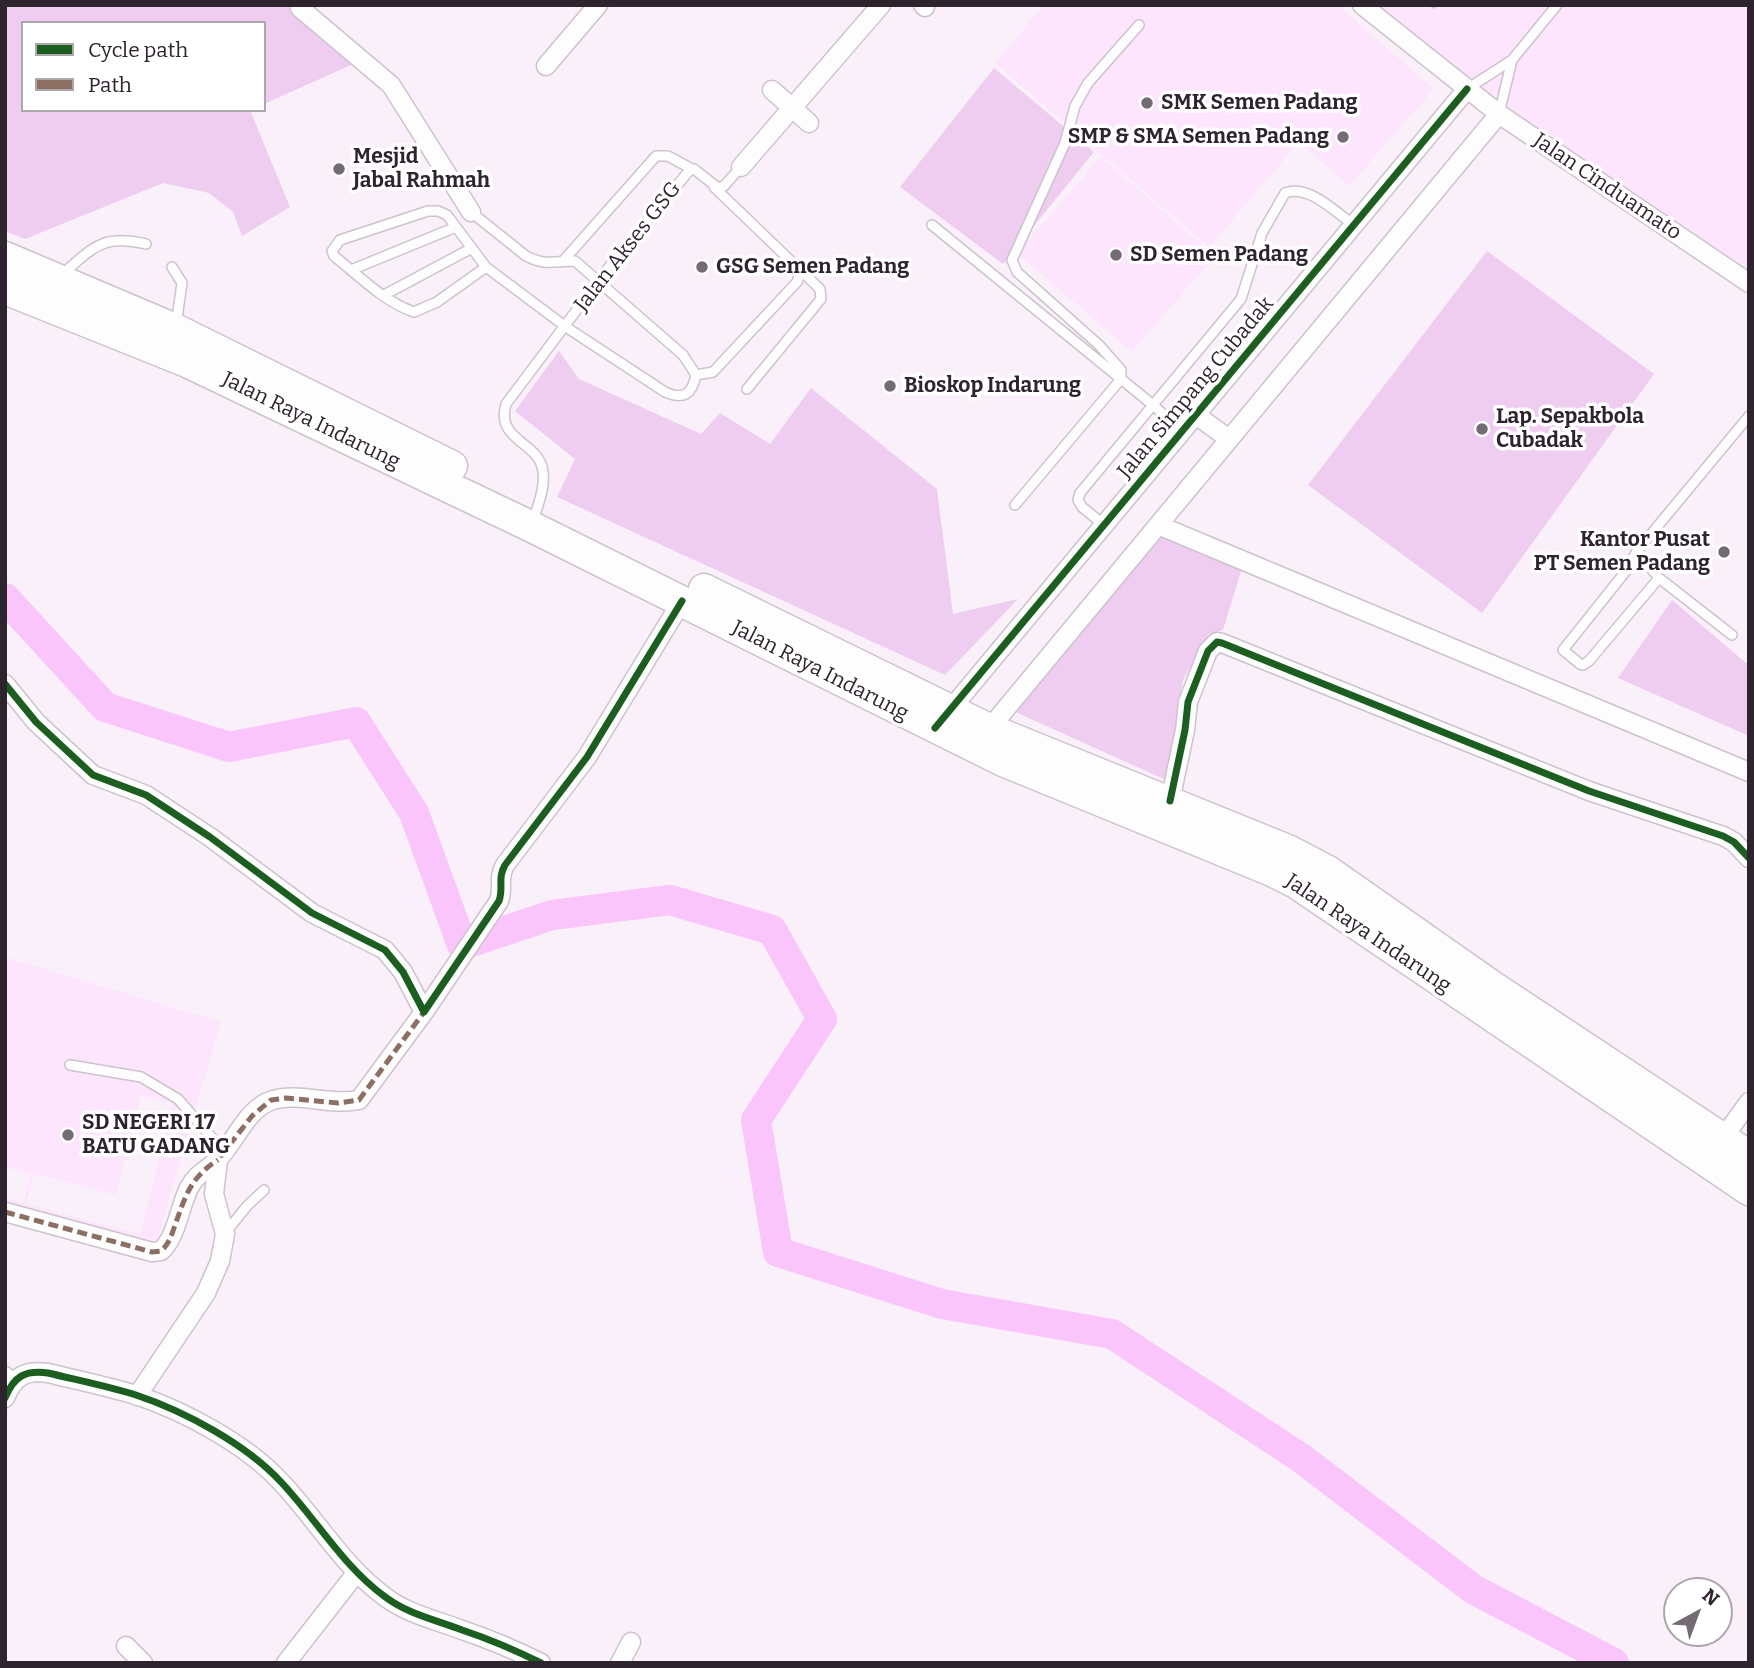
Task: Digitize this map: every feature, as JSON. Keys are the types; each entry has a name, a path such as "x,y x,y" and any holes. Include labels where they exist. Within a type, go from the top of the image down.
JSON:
{"highway":[{"name":"Jalan Raya Indarung","path":"5,257 47,290 187,362 534,517 682,601 943,719"},
{"name":"Jalan Raya Indarung","path":"5,289 47,290 175,329 534,517 977,736 1173,787 1328,871 1484,996 1749,1190"},
{"name":"Jalan Raya Indarung","path":"977,736 1003,761 1296,883 1749,1156"}],"street":[{"path":"303,5 300,8 391,85 471,212"},
{"path":"546,66 598,5"},
{"name":"Jalan Akses GSG","path":"741,167 881,5"},
{"name":"Jalan Cinduamato","path":"1365,6 1499,114 1749,284"},
{"name":"Jalan Simpang Cubadak","path":"943,719 1467,89"},
{"path":"772,90 809,122"},
{"path":"977,736 1158,525 1499,114"},
{"path":"1196,415 1229,439"},
{"path":"1158,525 1749,772"},
{"path":"5,1212 152,1252 161,1251 169,1240 194,1179 218,1160 251,1116 271,1100 359,1100 424,1012 490,914 502,892 500,874 505,865 587,757 682,601"},
{"path":"1173,787 1188,702 1208,651 1217,642 1589,791 1723,836 1734,842 1749,858"},
{"path":"5,684 36,722 93,775 146,795 210,837 312,914 394,957 424,1012"},
{"path":"1723,1138 1749,1102"},
{"path":"138,1396 206,1293 224,1251 225,1234 214,1194 218,1160"},
{"path":"5,1398 10,1374 34,1371 48,1373 138,1396 221,1434 264,1465 358,1572 396,1604 541,1663"},
{"path":"286,1663 358,1572"},
{"path":"620,1663 631,1642"},
{"path":"126,1646 143,1663"}],"lane":[{"path":"1467,89 1512,60 1557,5"},
{"path":"1015,505 1121,379 1121,370 1099,345 1017,272 1012,260 1065,143 1075,106 1088,83 1139,25"},
{"path":"1499,114 1512,60"},
{"path":"562,261 656,156 668,156 692,169"},
{"name":"Jalan Akses GSG","path":"534,517 543,474 537,458 508,430 503,421 506,404 612,263 692,169 718,188 724,186 741,167"},
{"path":"715,187 820,289 821,299 747,389"},
{"path":"1104,525 1082,507 1078,500 1080,494 1241,299 1262,233 1285,193 1294,190 1306,191 1354,225"},
{"path":"471,212 526,256 545,264 575,261 684,355 696,375 694,384 688,392 676,397 664,392 566,327 486,267 447,215 438,211 428,211 340,240 334,246 334,256 384,295 407,309 420,310 437,302 486,267"},
{"path":"932,225 1183,432"},
{"path":"351,270 456,227"},
{"path":"47,290 96,246 109,240 125,239 146,244"},
{"path":"384,295 472,248"},
{"path":"696,375 713,372 797,282 799,276 796,266"},
{"path":"172,267 182,284 175,329"},
{"path":"1659,578 1589,661 1580,664 1563,650 1626,571 1637,551 1749,416"},
{"path":"1637,551 1659,578 1732,635"},
{"path":"70,1065 141,1077 178,1099 214,1140 218,1160"},
{"path":"225,1234 247,1206 264,1190"}],"shaded area":[{"path":"5,5 297,5 360,61 266,103 266,21 21,21 21,112 251,112 290,207 242,236 233,212 209,193 163,183 25,239 5,231"},
{"path":"1044,5 1337,5 1434,89 1349,186 1299,142 1209,247 995,63"},
{"path":"1366,5 1749,5 1749,275 1495,108"},
{"path":"994,68 1094,152 1003,264 900,187"},
{"name":"SD Semen Padang","path":"1101,157 1215,256 1132,352 1017,253"},
{"name":"Lap. Sepakbola Cubadak","path":"1487,251 1654,374 1482,613 1308,485"},
{"path":"559,351 579,379 701,434 720,413 770,444 811,388 937,489 953,614 1018,599 945,675 557,497 575,459 515,411"},
{"path":"1152,529 1242,568 1223,630 1208,635 1183,680 1166,780 1002,706"},
{"path":"1672,600 1749,663 1749,736 1618,678"},
{"name":"SD NEGERI 17 BATU GADANG","path":"5,957 221,1022 153,1254 5,1209 5,1199 23,1203 31,1174 5,1167","holes":["141,1095 173,1104 140,1234 26,1204 34,1174 116,1195"]}],"waterway":[{"path":"5,598 105,707 229,747 356,722 414,813 462,945 552,915 670,900 772,930 822,1019 756,1120 778,1252 942,1304 1112,1334 1301,1458 1473,1589 1614,1663"}],"marked path":[{"path":"220,1157 252,1116 271,1100 286,1098 338,1103 359,1100 424,1012"},
{"path":"5,1212 152,1252 161,1251 169,1241 194,1182 218,1160"}],"cycle path":[{"path":"935,728 1467,89"},
{"path":"5,684 36,722 93,775 146,795 210,837 312,913 385,950 403,972 424,1012 499,901 501,875 505,865 587,757 682,601"},
{"path":"1170,801 1188,702 1208,651 1217,642 1589,791 1723,836 1734,842 1749,858"},
{"path":"5,1398 12,1384 21,1376 48,1373 136,1395 174,1410 213,1430 267,1468 294,1496 356,1571 384,1596 412,1612 492,1641 541,1663"}],"place":[{"name":"SMK Semen Padang","path":"1147,103"},
{"name":"SMP & SMA Semen Padang","path":"1343,137"},
{"name":"Mesjid Jabal Rahmah","path":"339,169"},
{"name":"SD Semen Padang","path":"1116,255"},
{"name":"GSG Semen Padang","path":"702,267"},
{"name":"Bioskop Indarung","path":"890,386"},
{"name":"Lap. Sepakbola Cubadak","path":"1482,429"},
{"name":"Kantor Pusat PT Semen Padang","path":"1724,552"},
{"name":"SD NEGERI 17 BATU GADANG","path":"68,1135"}]}
